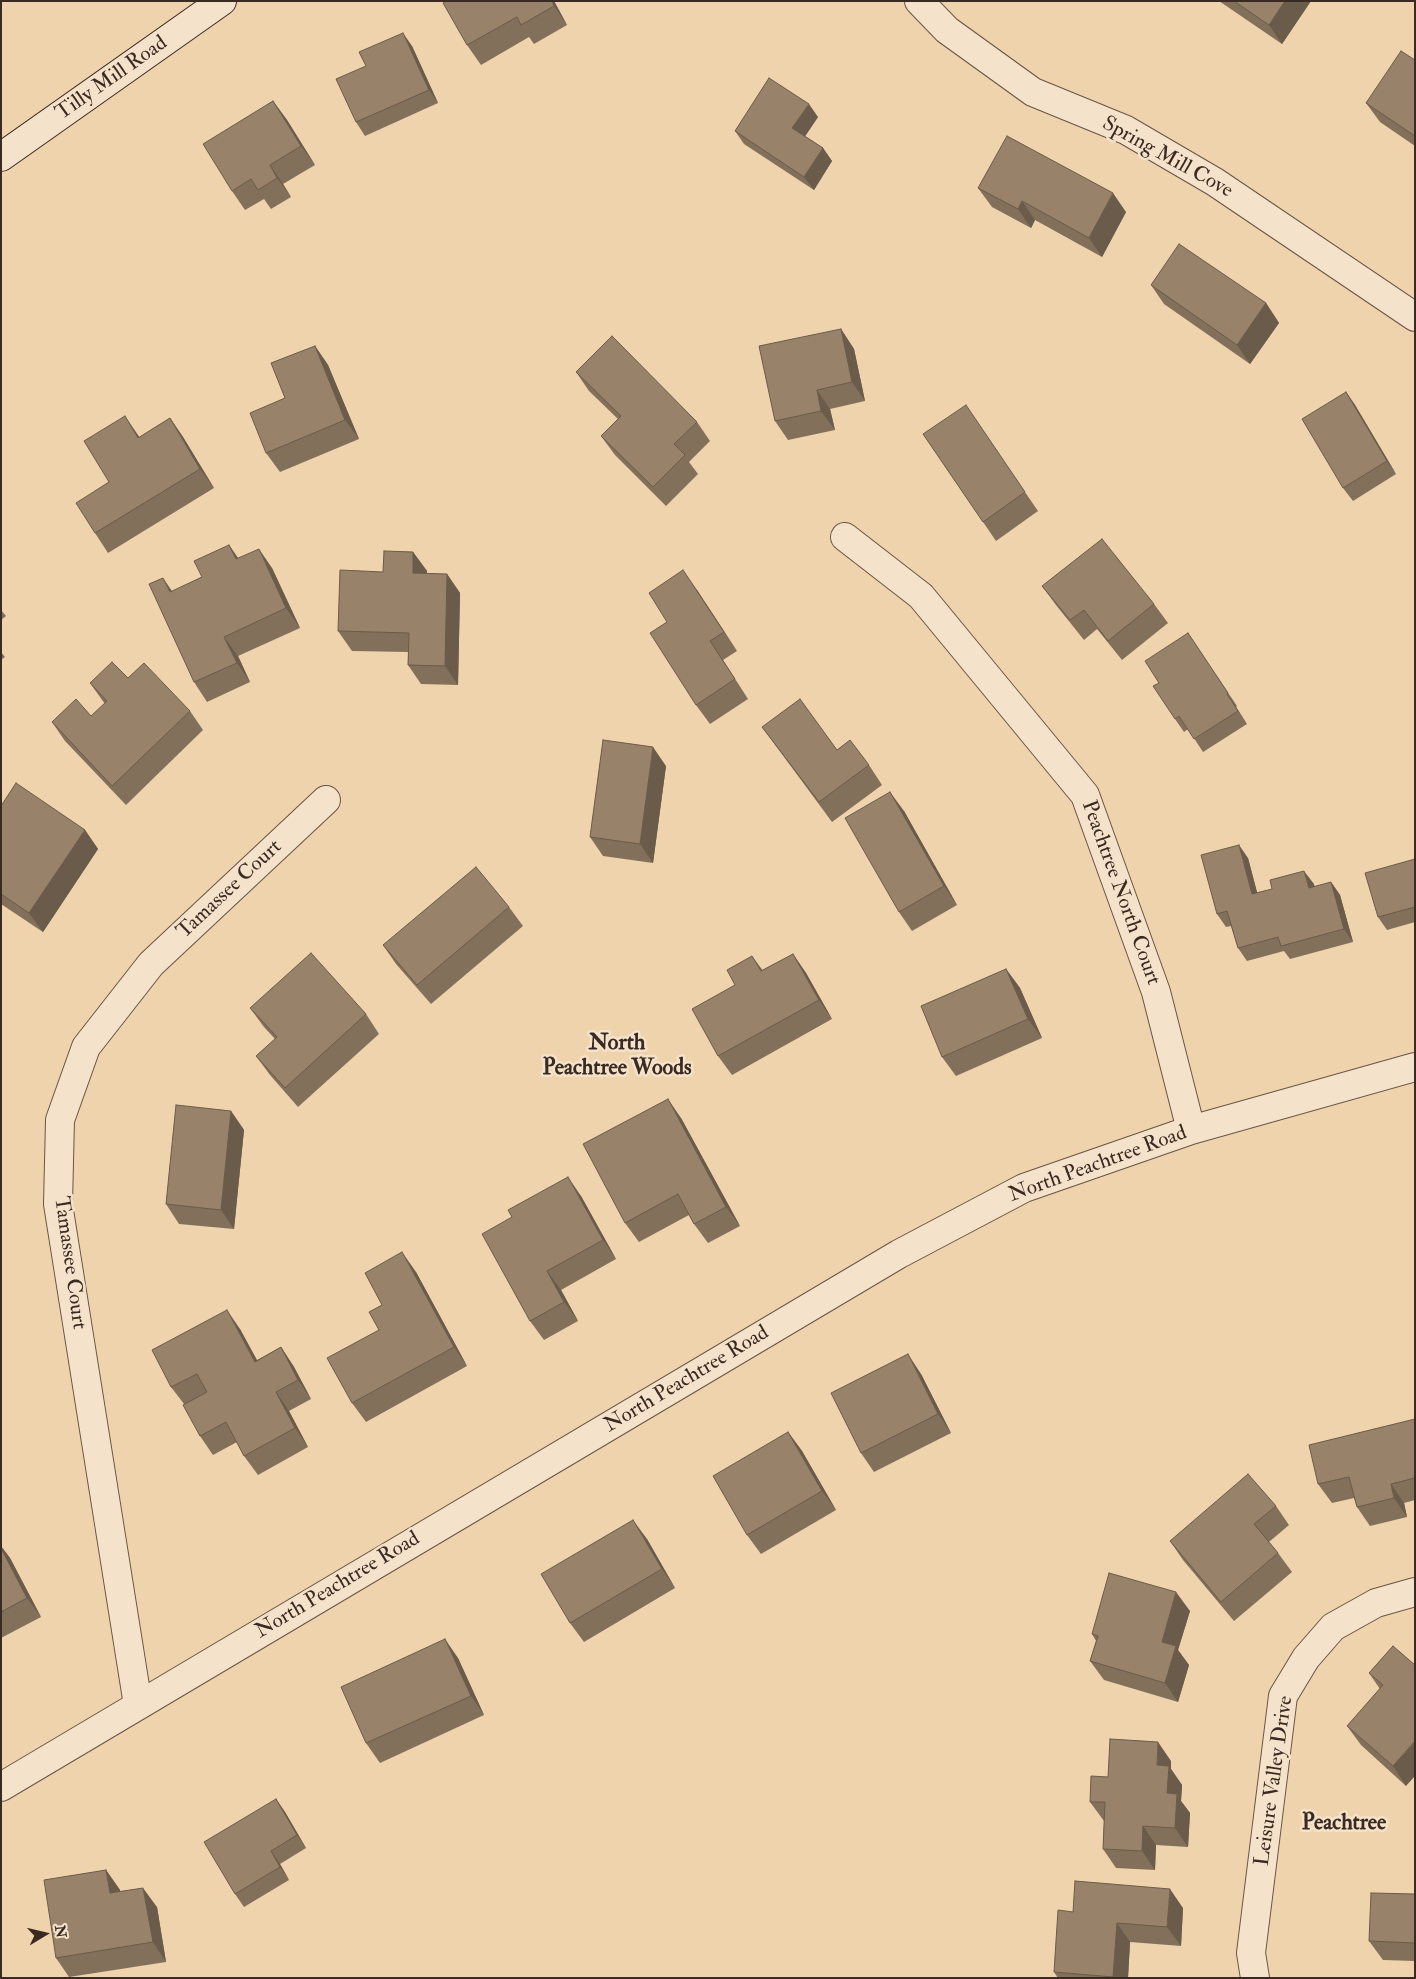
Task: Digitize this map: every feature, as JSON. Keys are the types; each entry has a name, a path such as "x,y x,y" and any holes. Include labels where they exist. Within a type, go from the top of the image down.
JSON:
{"street":[{"name":"Tilly Mill Road","path":"1,157 222,1"},
{"name":"Spring Mill Cove","path":"919,1 947,30 1033,92 1126,130 1207,178 1415,317"},
{"name":"Peachtree North Court","path":"845,537 922,596 1085,794 1156,992 1191,1130"},
{"name":"Tamassee Court","path":"138,1704 58,1204 60,1120 86,1047 151,964 326,800"},
{"name":"North Peachtree Road","path":"1,1787 899,1254 1024,1188 1191,1130 1415,1067"},
{"name":"Leisure Valley Drive","path":"1255,1978 1251,1953 1283,1696 1306,1658 1333,1627 1376,1603 1415,1592"}],"building":[{"path":"447,1 552,1 554,6 521,25 517,17 467,45 443,3"},
{"path":"1234,1 1285,1 1269,25"},
{"path":"403,33 429,90 356,122 336,79 366,66 359,52"},
{"path":"1401,51 1415,60 1415,136 1366,103"},
{"path":"769,78 809,104 792,128 823,148 804,177 735,131"},
{"path":"273,101 301,146 270,165 277,178 258,190 251,179 232,191 203,144"},
{"path":"1007,136 1113,193 1089,238 1022,201 1018,209 978,188"},
{"path":"1179,244 1266,303 1237,345 1151,285"},
{"path":"841,329 852,382 817,390 821,411 775,421 759,346"},
{"path":"612,336 697,422 674,444 685,455 653,487 601,436 621,416 576,372"},
{"path":"315,346 345,420 266,453 250,413 285,398 271,363"},
{"path":"1346,392 1387,461 1343,488 1302,419"},
{"path":"966,405 1025,492 983,522 923,434"},
{"path":"125,416 138,438 170,418 200,469 95,533 76,503 109,482 84,441"},
{"path":"1102,539 1154,604 1108,641 1084,610 1070,620 1042,586"},
{"path":"229,545 236,559 259,549 286,608 224,637 237,663 194,682 149,584 163,578 170,592 202,577 194,561"},
{"path":"384,551 413,552 413,573 447,574 445,666 408,665 409,633 338,631 340,570 383,572"},
{"path":"683,570 724,632 710,641 735,679 696,705 650,633 667,622 649,593"},
{"path":"1188,633 1238,711 1194,739 1179,716 1175,719 1153,686 1159,683 1145,661"},
{"path":"112,662 128,678 144,663 190,711 112,786 52,722 76,699 91,716 107,701 90,683"},
{"path":"800,699 837,750 850,740 869,765 819,802 762,727"},
{"path":"603,740 653,747 640,844 590,837"},
{"path":"16,783 85,830 29,913 1,894 1,806"},
{"path":"890,792 944,886 899,912 845,818"},
{"path":"1239,845 1252,894 1272,889 1270,880 1304,871 1309,888 1331,882 1344,929 1281,946 1278,937 1238,948 1227,911 1217,914 1201,855"},
{"path":"1415,859 1415,907 1378,917 1365,873"},
{"path":"476,867 509,907 417,985 383,945"},
{"path":"311,953 366,1014 285,1088 256,1056 277,1037 250,1008"},
{"path":"793,954 819,1000 718,1056 692,1009 735,985 727,970 752,956 761,971"},
{"path":"1006,969 1028,1019 942,1057 921,1006"},
{"path":"668,1099 726,1207 694,1224 678,1194 625,1223 583,1144"},
{"path":"176,1105 231,1111 221,1210 166,1204"},
{"path":"568,1177 603,1240 547,1271 564,1302 530,1321 482,1234 512,1217 508,1210"},
{"path":"402,1252 454,1347 352,1403 327,1358 379,1330 369,1312 382,1305 365,1273"},
{"path":"227,1310 255,1362 281,1347 298,1380 276,1392 295,1428 244,1456 226,1422 200,1436 183,1405 207,1392 197,1374 171,1387 152,1350"},
{"path":"908,1354 938,1414 861,1453 831,1393"},
{"path":"1415,1419 1415,1478 1391,1484 1394,1498 1357,1507 1349,1477 1318,1484 1309,1445"},
{"path":"788,1432 822,1491 747,1535 713,1476"},
{"path":"1248,1474 1276,1506 1254,1524 1278,1553 1221,1602 1170,1541"},
{"path":"633,1520 662,1569 570,1623 541,1574"},
{"path":"1,1548 27,1598 1,1612"},
{"path":"1109,1573 1176,1592 1162,1642 1176,1646 1165,1683 1090,1661 1098,1636 1092,1634"},
{"path":"445,1639 471,1696 366,1743 341,1687"},
{"path":"1393,1646 1415,1665 1415,1741 1393,1766 1347,1726 1383,1685 1369,1673"},
{"path":"1110,1739 1158,1742 1157,1765 1169,1766 1167,1793 1177,1794 1175,1828 1143,1826 1142,1851 1103,1849 1105,1802 1090,1802 1091,1776 1108,1777"},
{"path":"276,1799 297,1835 271,1851 280,1867 235,1894 204,1842"},
{"path":"106,1870 110,1893 143,1888 153,1942 56,1958 44,1880"},
{"path":"1075,1881 1170,1889 1167,1927 1117,1923 1113,1977 1054,1972 1058,1910 1073,1912"},
{"path":"1371,1893 1415,1894 1415,1943 1369,1941"}],"district":[{"name":"North Peachtree Woods","path":"617,1056"},
{"name":"Peachtree","path":"1344,1824"}]}
